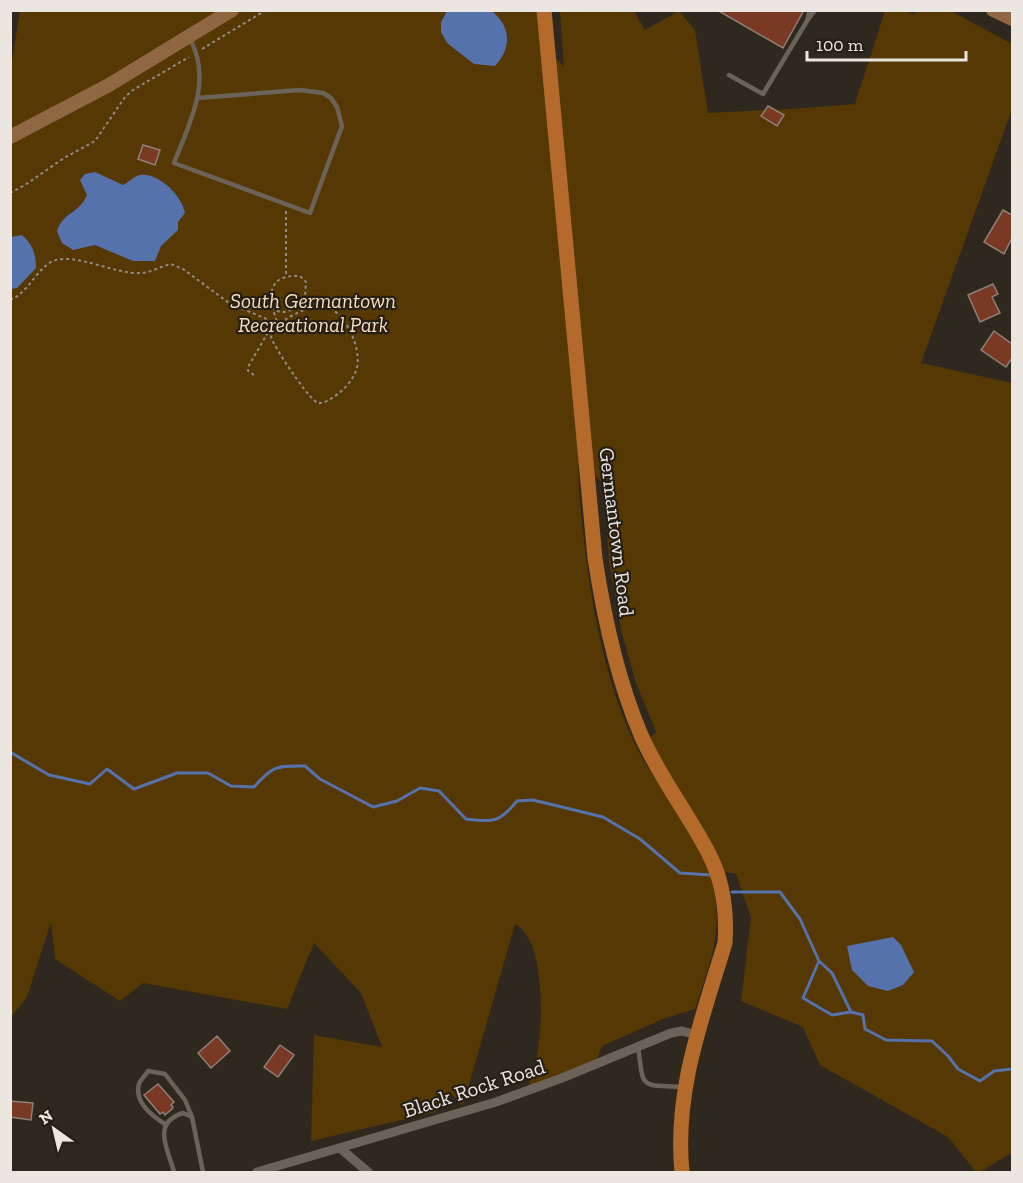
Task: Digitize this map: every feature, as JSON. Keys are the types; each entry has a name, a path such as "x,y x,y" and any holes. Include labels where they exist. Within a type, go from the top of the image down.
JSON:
{"main road":[{"name":"Germantown Road","path":"544,10 594,558 602,603 617,665 641,734 668,787 710,855 720,884 726,920 725,943 697,1035 684,1088 681,1109 682,1173"}],"street":[{"path":"10,137 110,85 232,10"},
{"path":"993,10 1012,19"},
{"name":"Black Rock Road","path":"257,1173 496,1102 562,1078 671,1033 682,1031 697,1035"},
{"path":"340,1148 368,1173"}],"lane":[{"path":"807,21 810,10"},
{"path":"729,75 764,94 815,10"},
{"path":"189,37 197,52 200,78 198,98 174,163 310,213 342,126 337,107 331,98 323,93 300,90 198,98"},
{"path":"638,1046 643,1081 648,1085 684,1088"},
{"path":"165,1125 150,1115 140,1098 139,1083 148,1071 165,1074 185,1100 192,1117 203,1173"},
{"path":"174,1173 163,1132 165,1125 172,1116 183,1113 192,1117"}],"path":[{"path":"10,193 25,186 64,158 95,141 125,97 133,90 266,10"},
{"path":"286,275 287,205"},
{"path":"10,299 23,294 50,262 58,259 140,273 171,264 183,269 229,303 279,324"},
{"path":"272,306 276,310 288,311 295,308 305,297 306,282 300,276 286,275 277,282 270,295 272,306 279,324"},
{"path":"319,304 327,305 338,312 349,330 356,351 357,369 349,384 323,403 314,400 273,344 271,337 279,324 319,304"},
{"path":"254,375 248,371 248,367 274,322"}],"green space":[{"name":"South Germantown Recreational Park","path":"20,11 539,11 553,55 564,67 560,11 634,11 645,30 679,11 695,30 708,113 765,110 762,116 776,110 855,104 885,11 905,11 914,15 917,11 951,11 1012,44 1012,109 921,363 1012,383 1012,1158 1011,1153 980,1172 976,1172 948,1137 820,1065 803,1027 741,1001 751,918 736,874 710,869 716,908 715,941 695,1009 663,1019 602,1046 596,1062 528,1087 539,1042 540,984 532,947 525,933 515,924 463,1106 448,1091 436,1112 311,1141 314,1035 382,1047 361,993 314,943 287,1009 143,983 120,1001 55,959 51,922 27,997 11,1017 10,74","holes":["579,457 604,485 609,561 621,630 636,683 656,732 639,746 657,781 641,756 616,698 599,633 592,601 582,519"]}],"water":[{"path":"447,11 492,11 498,17 506,31 507,45 495,66 474,64 447,43 441,32 441,22"},
{"path":"95,172 123,185 140,175 155,177 168,186 179,199 185,213 178,222 178,230 161,246 155,261 133,261 95,245 73,250 62,243 57,231 60,225 80,206 87,195 80,180 85,174"},
{"path":"22,235 33,250 36,268 17,288 11,289 11,237"},
{"path":"893,937 901,945 914,972 903,985 888,991 868,986 852,970 847,946"}],"building":[{"path":"717,10 804,10 783,48"},
{"path":"768,106 784,115 777,126 761,116"},
{"path":"143,145 160,150 155,165 138,159"},
{"path":"1003,210 1012,215 1012,238 1004,254 984,242"},
{"path":"993,284 998,294 992,297 1000,313 980,322 968,295"},
{"path":"994,331 1012,344 1012,358 1006,367 981,350"},
{"path":"217,1036 230,1051 211,1068 198,1053"},
{"path":"280,1045 294,1055 278,1077 264,1067"},
{"path":"158,1084 174,1102 171,1105 172,1109 165,1115 163,1112 160,1114 144,1095"},
{"path":"10,1101 33,1103 31,1120 10,1117"}],"waterway":[{"path":"10,752 49,775 90,784 107,769 134,789 177,773 208,773 231,786 254,787 266,774 276,768 305,766 320,779 373,807 397,801 420,788 439,791 466,819 483,821 500,817 517,801 533,800 603,817 640,839 680,873 711,875"},
{"path":"732,892 780,892 800,919 819,961 803,998 832,1015 851,1012 863,1015 865,1029 886,1040 932,1041 958,1069 980,1081 994,1071 1012,1069"},
{"path":"819,961 832,973 851,1012"}]}
